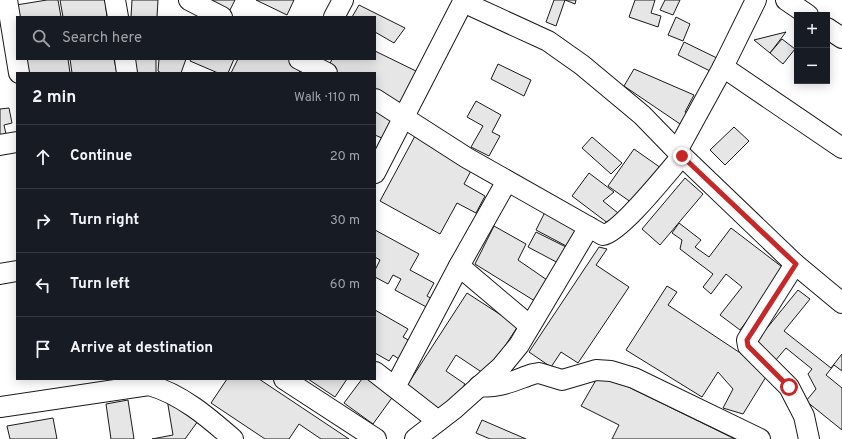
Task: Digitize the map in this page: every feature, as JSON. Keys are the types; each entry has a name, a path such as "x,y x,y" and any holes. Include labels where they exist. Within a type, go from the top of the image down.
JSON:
{"street":[{"path":"7,0 16,55"},
{"path":"115,0 118,16"},
{"path":"189,0 220,16"},
{"path":"335,16 343,0"},
{"path":"376,100 467,158 507,181 603,234 611,232 642,202 679,154 756,0"},
{"path":"786,0 804,12"},
{"path":"376,171 463,1 548,41 582,65 642,115 679,154 796,264 842,303"},
{"path":"830,30 842,38"},
{"path":"17,60 19,72"},
{"path":"125,60 127,72"},
{"path":"723,67 842,148"},
{"path":"0,145 16,142"},
{"path":"394,387 459,266 507,181"},
{"path":"415,439 501,367 519,345 589,227"},
{"path":"796,264 747,340 748,346 789,387 804,416 809,439"},
{"path":"459,266 530,326"},
{"path":"0,274 16,271"},
{"path":"479,386 492,387 539,373 562,380 596,370 611,371 634,378 760,439"},
{"path":"376,373 438,421"},
{"path":"286,380 376,439"},
{"path":"1,402 149,385 162,388 205,414 233,439"}],"building":[{"path":"47,0 58,0 61,16 18,16 16,5"},
{"path":"60,0 105,0 107,16 63,16"},
{"path":"132,0 158,0 157,16 131,16"},
{"path":"207,0 235,0 229,12"},
{"path":"256,0 294,0 287,15"},
{"path":"554,0 565,0 556,26 546,22"},
{"path":"565,0 576,0 575,4"},
{"path":"635,0 655,0 651,13 661,16 658,27 629,17"},
{"path":"665,0 680,0 673,15 660,10"},
{"path":"359,5 405,28 394,43 376,33 376,16 353,16"},
{"path":"676,17 690,24 683,41 668,35"},
{"path":"786,32 770,53 754,40"},
{"path":"782,39 794,48 783,64 770,53"},
{"path":"684,42 719,59 712,72 678,55"},
{"path":"376,51 420,73 404,106 376,92 376,72 336,72 328,68 332,60 376,60"},
{"path":"25,60 68,60 70,72 27,72"},
{"path":"70,60 114,60 117,72 72,72"},
{"path":"130,60 156,60 156,72 130,72"},
{"path":"159,60 186,60 181,72 158,71"},
{"path":"234,60 228,72 216,72 190,61"},
{"path":"238,60 294,60 303,64 299,72 232,72"},
{"path":"498,64 531,80 524,96 491,79"},
{"path":"634,69 694,95 685,112 691,115 683,126 624,86"},
{"path":"476,101 501,115 492,132 500,136 489,156 471,147 483,126 467,117"},
{"path":"376,102 397,113 384,139 376,135"},
{"path":"9,108 12,123 4,125 6,134 0,135 0,109"},
{"path":"734,127 749,141 725,165 710,150"},
{"path":"415,136 473,167 464,184 485,196 476,213 457,203 440,234 380,201"},
{"path":"592,137 622,163 611,174 582,148"},
{"path":"634,149 661,168 635,205 608,186"},
{"path":"589,173 614,192 603,201 618,213 609,224 572,196"},
{"path":"685,178 703,194 660,245 642,229"},
{"path":"545,212 581,231 572,249 536,230"},
{"path":"679,223 701,240 695,247 709,257 731,228 786,270 740,330 720,315 742,287 726,274 711,294 703,287 713,274 680,249 682,240 672,233"},
{"path":"494,226 526,244 518,260 550,282 538,303 475,264"},
{"path":"376,231 419,254 410,270 434,283 427,296 434,300 430,309 395,290 401,279 393,275 388,284 376,278 376,268 380,260 376,258"},
{"path":"536,232 570,249 562,265 528,247"},
{"path":"599,247 607,249 596,265 629,287 578,363 561,352 551,367 529,352"},
{"path":"667,286 677,292 668,305 769,372 743,414 723,408 733,389 718,372 702,397 626,350"},
{"path":"798,290 810,299 784,331 831,368 842,354 842,371 834,365 826,375 842,388 842,430 806,401 816,389 808,374 812,369 786,348 775,361 754,344"},
{"path":"467,293 518,326 486,375 456,355 446,371 465,384 446,413 406,387"},
{"path":"376,311 408,329 403,337 410,341 399,359 393,355 389,361 376,354"},
{"path":"600,373 735,439 612,439 619,425 581,406"},
{"path":"226,380 260,380 349,439 321,439 299,424 289,439 265,439 211,403"},
{"path":"310,380 346,380 335,397"},
{"path":"361,380 373,380 394,395 373,424 344,403"},
{"path":"167,399 198,421 185,439 152,439 173,435"},
{"path":"128,400 134,439 111,439 106,404"},
{"path":"53,418 57,439 10,439 7,426"},
{"path":"482,420 526,439 490,439 476,433"}],"route":[{"path":"682,156 796,264 752,330 747,340 748,346 789,387"}]}
